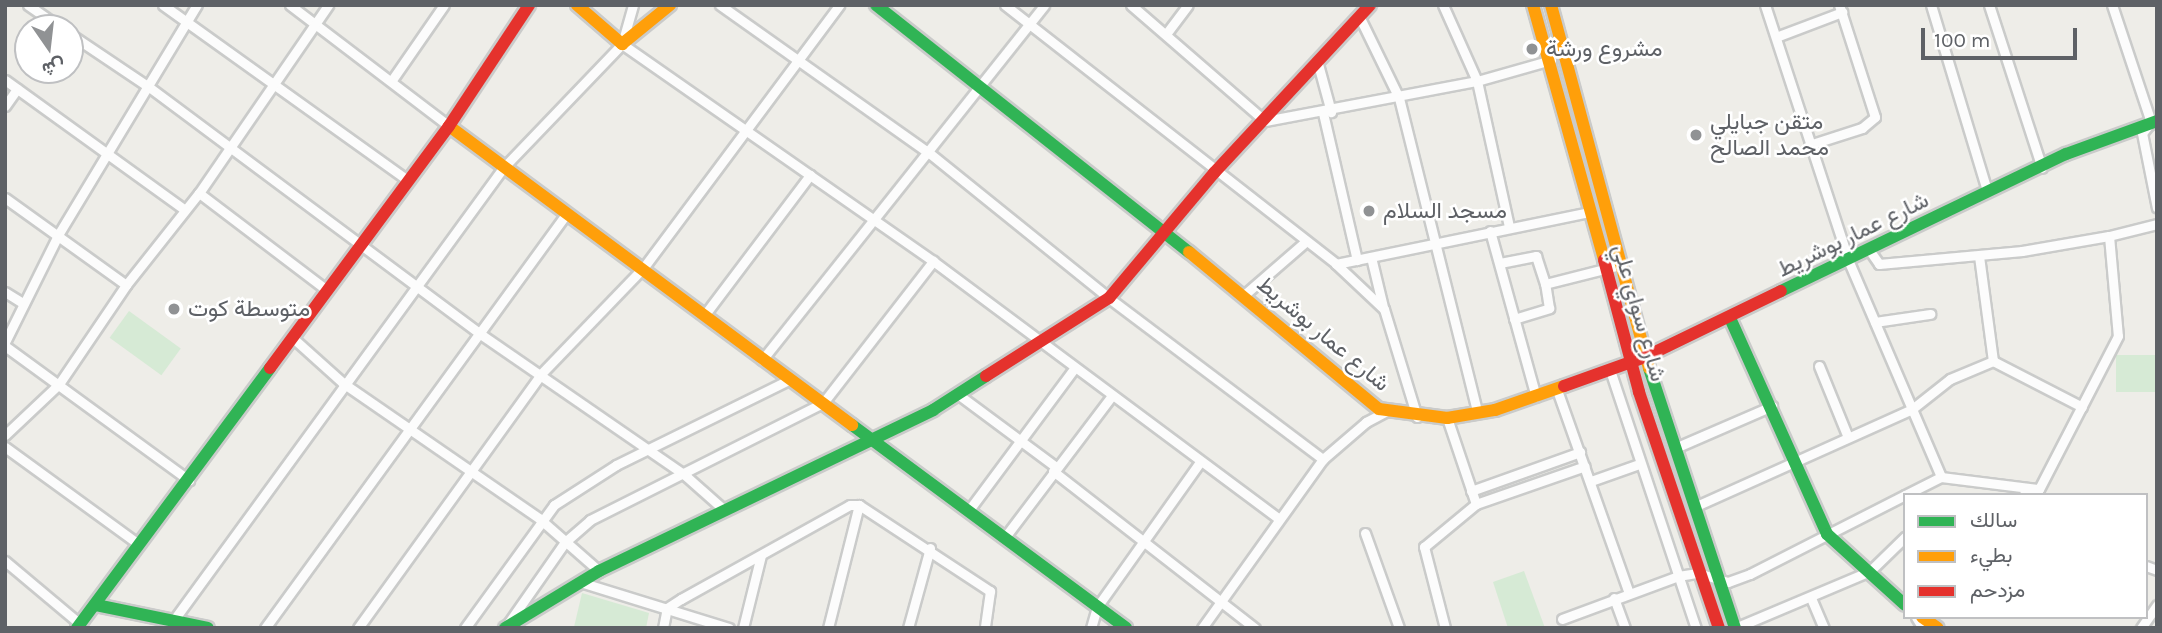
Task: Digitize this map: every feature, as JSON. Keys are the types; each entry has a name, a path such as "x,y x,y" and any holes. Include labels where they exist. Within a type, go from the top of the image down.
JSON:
{"street":[{"path":"163,5 407,180"},
{"path":"189,480 5,344 58,235 197,5"},
{"path":"290,5 392,80 503,169 644,267 706,313 762,360 1126,628"},
{"path":"5,435 59,384 126,285 199,193 271,84 328,5"},
{"path":"5,561 78,626 96,605 137,543 189,480 294,339 407,180 449,126 529,5"},
{"path":"577,5 622,44 933,261 1042,341 1073,370 1278,518"},
{"path":"622,44 633,5"},
{"path":"173,621 343,383 503,169 622,44 670,5"},
{"path":"720,5 928,152 1109,298 1323,458"},
{"path":"358,628 541,374 644,267 743,130 839,5"},
{"name":"شارع عمار بوشريط","path":"876,5 1244,295 1379,409 1417,417 1447,418 1536,397 1630,360 1645,357 1849,262 1987,191 2154,121"},
{"path":"1005,5 1214,173 1304,243 1336,264 1384,309"},
{"path":"762,360 876,220 1044,5"},
{"path":"1131,5 1265,121 1327,112 1477,82 1551,60"},
{"path":"1166,34 1188,5"},
{"path":"505,628 599,571 722,508 959,395 1109,298 1214,173 1370,5"},
{"path":"1443,5 1477,82 1509,228"},
{"name":"شارع سواي علي","path":"1532,5 1551,60 1604,272 1630,360 1698,573 1719,628"},
{"name":"شارع سواي علي","path":"1551,5 1645,357 1715,578 1735,628"},
{"path":"1765,5 1849,262 1941,477"},
{"path":"1931,5 1987,191"},
{"path":"1989,5 2042,168"},
{"path":"2112,5 2154,121 2142,133 2157,208"},
{"path":"392,80 442,6"},
{"path":"1776,37 1840,9 1875,117 1862,128 1809,145"},
{"path":"1360,18 1399,97 1433,244 1477,412"},
{"path":"84,43 230,146 479,332 686,476 722,508"},
{"path":"1318,64 1357,260"},
{"path":"5,80 184,209"},
{"path":"5,106 17,89"},
{"path":"706,313 810,175"},
{"path":"199,193 327,290"},
{"path":"5,198 126,285"},
{"path":"1336,264 1590,212"},
{"path":"265,628 567,213"},
{"path":"1870,251 1879,264 1979,256 2109,236 2157,224"},
{"path":"1490,231 1536,397"},
{"path":"2028,493 2039,489 2118,336 2109,236"},
{"path":"1244,295 1304,243"},
{"path":"1500,263 1536,256 1545,284 1549,308 1514,319"},
{"path":"1979,256 1993,361"},
{"path":"1371,257 1417,417"},
{"path":"505,628 565,542 600,514 686,476 823,403 933,261"},
{"path":"1545,284 1604,272 1620,265"},
{"path":"5,292 24,304"},
{"path":"1875,322 1930,314"},
{"path":"1730,318 1772,406 1793,464 1827,534 1903,603"},
{"path":"294,339 343,383 540,519 599,571"},
{"path":"1993,361 2082,407"},
{"path":"1694,508 1793,464 1847,435 1912,408 1950,379 1993,361"},
{"path":"1819,366 1847,435"},
{"path":"969,510 1073,370"},
{"path":"1610,370 1639,464 1696,628"},
{"path":"465,628 540,519 578,486 789,380"},
{"path":"1557,390 1629,593"},
{"path":"959,395 1222,598 1255,628"},
{"path":"1004,537 1111,397"},
{"path":"1675,448 1772,406"},
{"path":"1202,628 1323,458 1366,422 1387,411"},
{"path":"1447,418 1476,504"},
{"path":"5,447 137,543"},
{"path":"1471,491 1580,452"},
{"path":"1091,628 1097,607 1200,462"},
{"path":"1591,481 1639,464"},
{"path":"1445,628 1424,547 1476,504 1585,466"},
{"path":"1909,493 1941,477 2039,489"},
{"path":"1562,619 1678,576 1698,573 1728,582 1751,574 1903,496"},
{"path":"859,505 930,548 990,591 985,628"},
{"path":"663,628 667,608 761,555 859,505"},
{"path":"828,628 859,505"},
{"path":"1365,533 1399,628"},
{"path":"1735,628 1811,598 1838,582 1870,571 1903,539"},
{"path":"908,628 930,548"},
{"path":"743,628 761,555"},
{"path":"580,582 729,628"},
{"path":"1614,598 1625,628"},
{"path":"1811,598 1824,628"},
{"path":"96,605 208,628"}],"green space":[{"path":"129,311 181,349 161,375 110,338"},
{"path":"2116,355 2157,355 2157,392 2116,392"},
{"path":"1524,571 1545,628 1508,628 1493,582"},
{"path":"582,593 649,613 646,628 574,627"}],"traffic: fast":[{"path":"876,5 1189,252"},
{"path":"1781,291 2066,154 2157,121"},
{"path":"1730,318 1827,534 1903,603"},
{"path":"77,628 270,368"},
{"path":"1649,368 1735,628"},
{"path":"505,628 599,571 933,410 986,376"},
{"path":"852,425 1126,628"},
{"path":"96,605 208,628"}],"traffic: slow":[{"path":"577,5 622,44 670,5"},
{"path":"1533,5 1604,260"},
{"path":"1551,5 1649,368"},
{"path":"449,126 852,425"},
{"path":"1189,252 1379,409 1447,418 1495,410 1564,386"},
{"path":"1925,619 1938,628"}],"traffic: jam":[{"path":"270,368 449,126 529,5"},
{"path":"986,376 1109,298 1214,173 1370,5"},
{"path":"1604,260 1639,392 1719,628"},
{"path":"1564,386 1645,357 1781,291"}],"place":[{"name":"مشروع ورشة","path":"1532,49"},
{"name":"متقن جبايلي محمد الصالح","path":"1696,135"},
{"name":"مسجد السلام","path":"1369,211"},
{"name":"متوسطة كوت","path":"174,309"}]}
